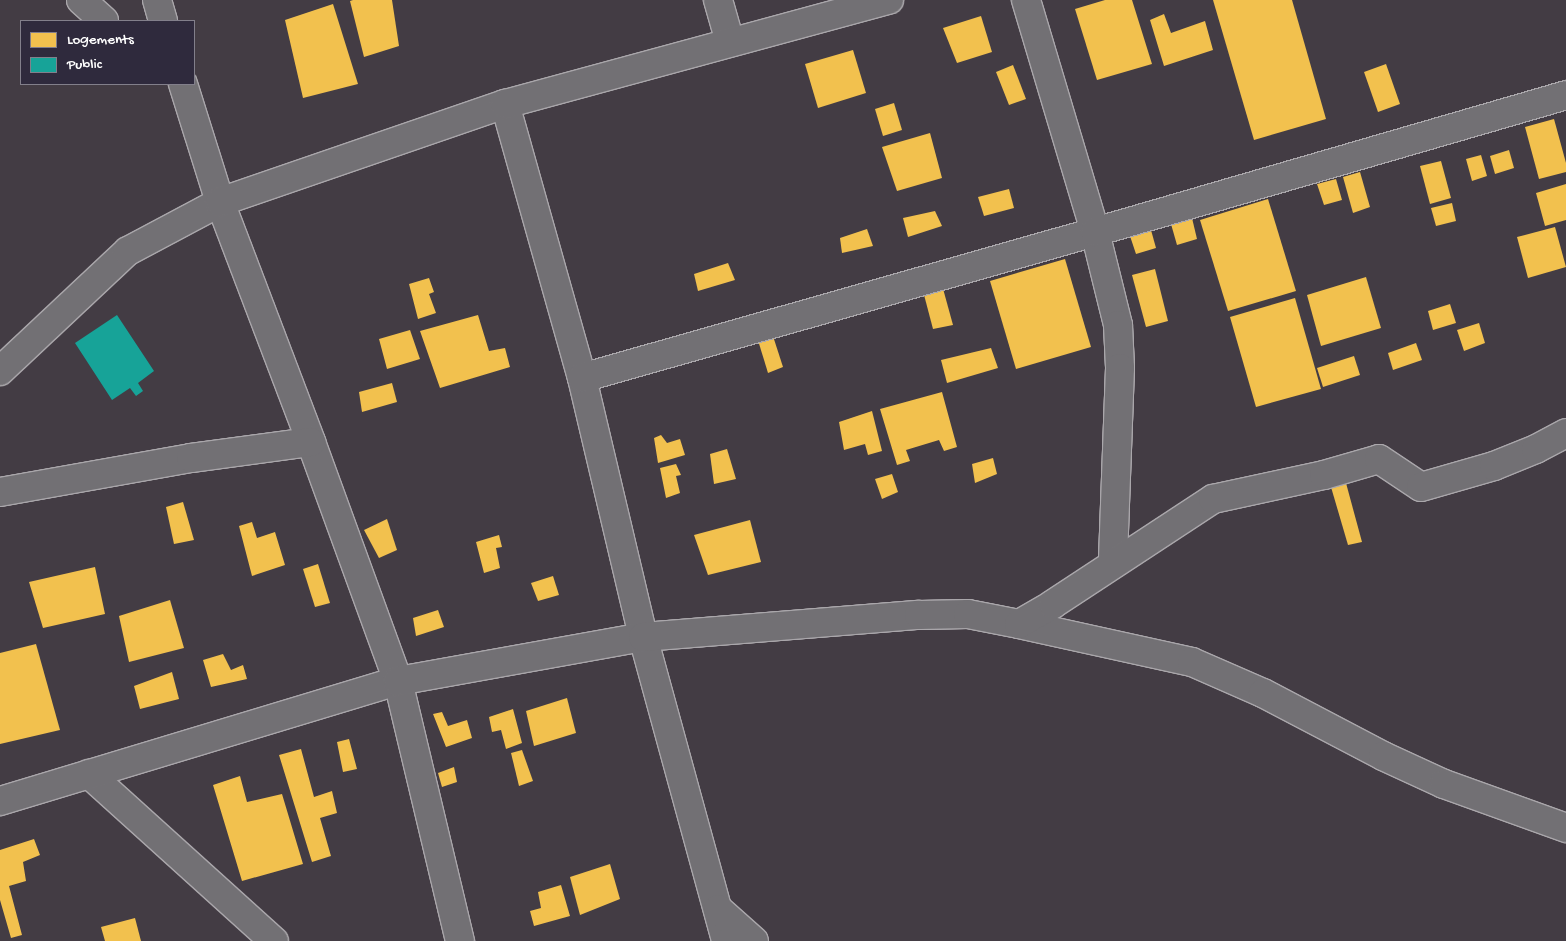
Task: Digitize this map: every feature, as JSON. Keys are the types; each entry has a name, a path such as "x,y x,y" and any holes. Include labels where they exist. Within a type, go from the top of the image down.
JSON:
{"street":[{"path":"81,0 103,20"},
{"path":"157,0 163,20"},
{"path":"718,0 730,42"},
{"path":"0,371 128,251 220,202 505,104 889,0"},
{"path":"1026,0 1095,232 1118,325 1120,350 1113,563"},
{"path":"183,85 220,202 311,442 398,681 460,941"},
{"path":"582,378 1566,95"},
{"path":"505,104 582,378 643,637 726,941"},
{"path":"1019,624 1053,604 1213,499 1324,475 1379,460 1421,487 1494,466 1536,449 1566,434"},
{"path":"0,492 191,458 311,442"},
{"path":"0,801 398,681 643,637 919,614 968,614 1192,662 1257,690 1383,756 1444,784 1566,828"},
{"path":"89,774 274,941"},
{"path":"718,909 754,941"}],"building: Logements":[{"path":"392,0 399,46 364,57 350,1"},
{"path":"1105,0 1132,0 1152,64 1097,80 1075,9"},
{"path":"1213,0 1292,0 1326,119 1254,140"},
{"path":"333,4 358,84 303,98 285,20"},
{"path":"1164,14 1171,33 1205,21 1213,50 1164,66 1150,20"},
{"path":"981,16 992,52 957,63 943,28"},
{"path":"853,50 866,93 818,108 805,64"},
{"path":"1386,64 1400,104 1378,112 1364,72"},
{"path":"1013,65 1026,99 1009,105 996,72"},
{"path":"894,103 902,130 883,136 875,109"},
{"path":"1554,119 1566,163 1566,172 1539,179 1525,127"},
{"path":"930,133 942,178 897,191 882,147"},
{"path":"1509,150 1514,168 1495,174 1490,156"},
{"path":"1481,155 1487,176 1472,181 1466,159"},
{"path":"1441,161 1451,198 1430,204 1420,166"},
{"path":"1360,172 1370,207 1353,213 1343,177"},
{"path":"1336,179 1342,200 1324,205 1317,184"},
{"path":"1566,184 1566,220 1545,226 1536,193"},
{"path":"1009,189 1014,208 984,216 978,197"},
{"path":"1268,199 1296,291 1228,311 1200,220"},
{"path":"1452,203 1456,221 1436,226 1431,208"},
{"path":"935,211 942,226 908,237 903,218"},
{"path":"1192,218 1197,239 1177,245 1171,224"},
{"path":"1555,227 1566,267 1528,278 1517,237"},
{"path":"867,229 873,246 842,253 840,238"},
{"path":"1151,230 1156,248 1136,254 1130,236"},
{"path":"1065,259 1091,347 1016,369 990,281"},
{"path":"728,263 735,280 698,291 694,274"},
{"path":"1155,269 1168,321 1146,327 1132,275"},
{"path":"1366,277 1381,328 1321,346 1307,295"},
{"path":"429,278 434,292 429,294 436,313 418,319 409,284"},
{"path":"942,285 953,325 933,329 923,291"},
{"path":"1295,298 1321,389 1256,407 1230,317"},
{"path":"1450,304 1456,323 1433,330 1428,311"},
{"path":"478,315 489,351 505,348 510,367 440,388 420,331"},
{"path":"1479,323 1485,343 1464,351 1457,330"},
{"path":"410,330 420,359 387,369 379,339"},
{"path":"772,333 783,367 768,373 757,337"},
{"path":"1416,343 1422,360 1393,370 1388,353"},
{"path":"991,348 998,368 947,383 941,360"},
{"path":"1354,356 1360,375 1323,387 1317,368"},
{"path":"392,383 397,402 362,412 359,392"},
{"path":"942,392 957,447 944,451 939,440 906,450 910,461 897,465 880,409"},
{"path":"872,411 882,451 868,455 865,444 844,450 839,422"},
{"path":"661,435 667,443 680,439 685,455 658,463 654,438"},
{"path":"727,449 736,479 714,484 710,454"},
{"path":"993,458 997,474 975,483 972,464"},
{"path":"676,464 681,475 676,476 680,493 666,498 660,468"},
{"path":"892,474 898,492 882,499 875,479"},
{"path":"1346,483 1362,542 1348,545 1331,487"},
{"path":"183,502 194,540 174,544 166,507"},
{"path":"387,519 397,550 379,558 364,530"},
{"path":"750,520 761,562 708,575 694,535"},
{"path":"252,522 257,538 275,532 285,565 252,576 239,526"},
{"path":"499,535 502,547 496,548 500,568 484,573 476,542"},
{"path":"318,564 330,603 315,607 303,569"},
{"path":"95,567 105,614 43,628 29,582"},
{"path":"553,576 559,595 538,601 531,583"},
{"path":"170,600 184,648 129,662 119,616"},
{"path":"438,610 444,627 416,636 413,618"},
{"path":"36,644 60,730 0,744 0,653"},
{"path":"223,654 231,670 243,665 247,679 211,687 203,660"},
{"path":"172,672 179,699 140,709 134,686"},
{"path":"567,698 576,733 534,746 526,711"},
{"path":"513,709 522,743 506,749 501,730 492,732 489,717"},
{"path":"442,712 448,726 467,720 472,738 446,747 433,714"},
{"path":"349,739 357,769 343,772 337,742"},
{"path":"301,749 314,797 332,791 337,813 320,818 331,856 312,862 279,755"},
{"path":"522,750 533,781 519,786 511,753"},
{"path":"454,767 457,782 442,787 438,773"},
{"path":"240,776 247,802 282,794 303,864 242,881 213,785"},
{"path":"34,839 40,855 23,862 26,881 9,886 22,935 11,938 0,900 0,850"},
{"path":"610,864 620,899 580,915 570,877"},
{"path":"561,885 570,916 534,926 530,911 541,908 538,892"},
{"path":"135,918 141,941 105,941 101,927"}],"building: Public":[{"path":"117,315 154,371 138,383 143,391 136,396 130,388 112,400 75,343"}]}
